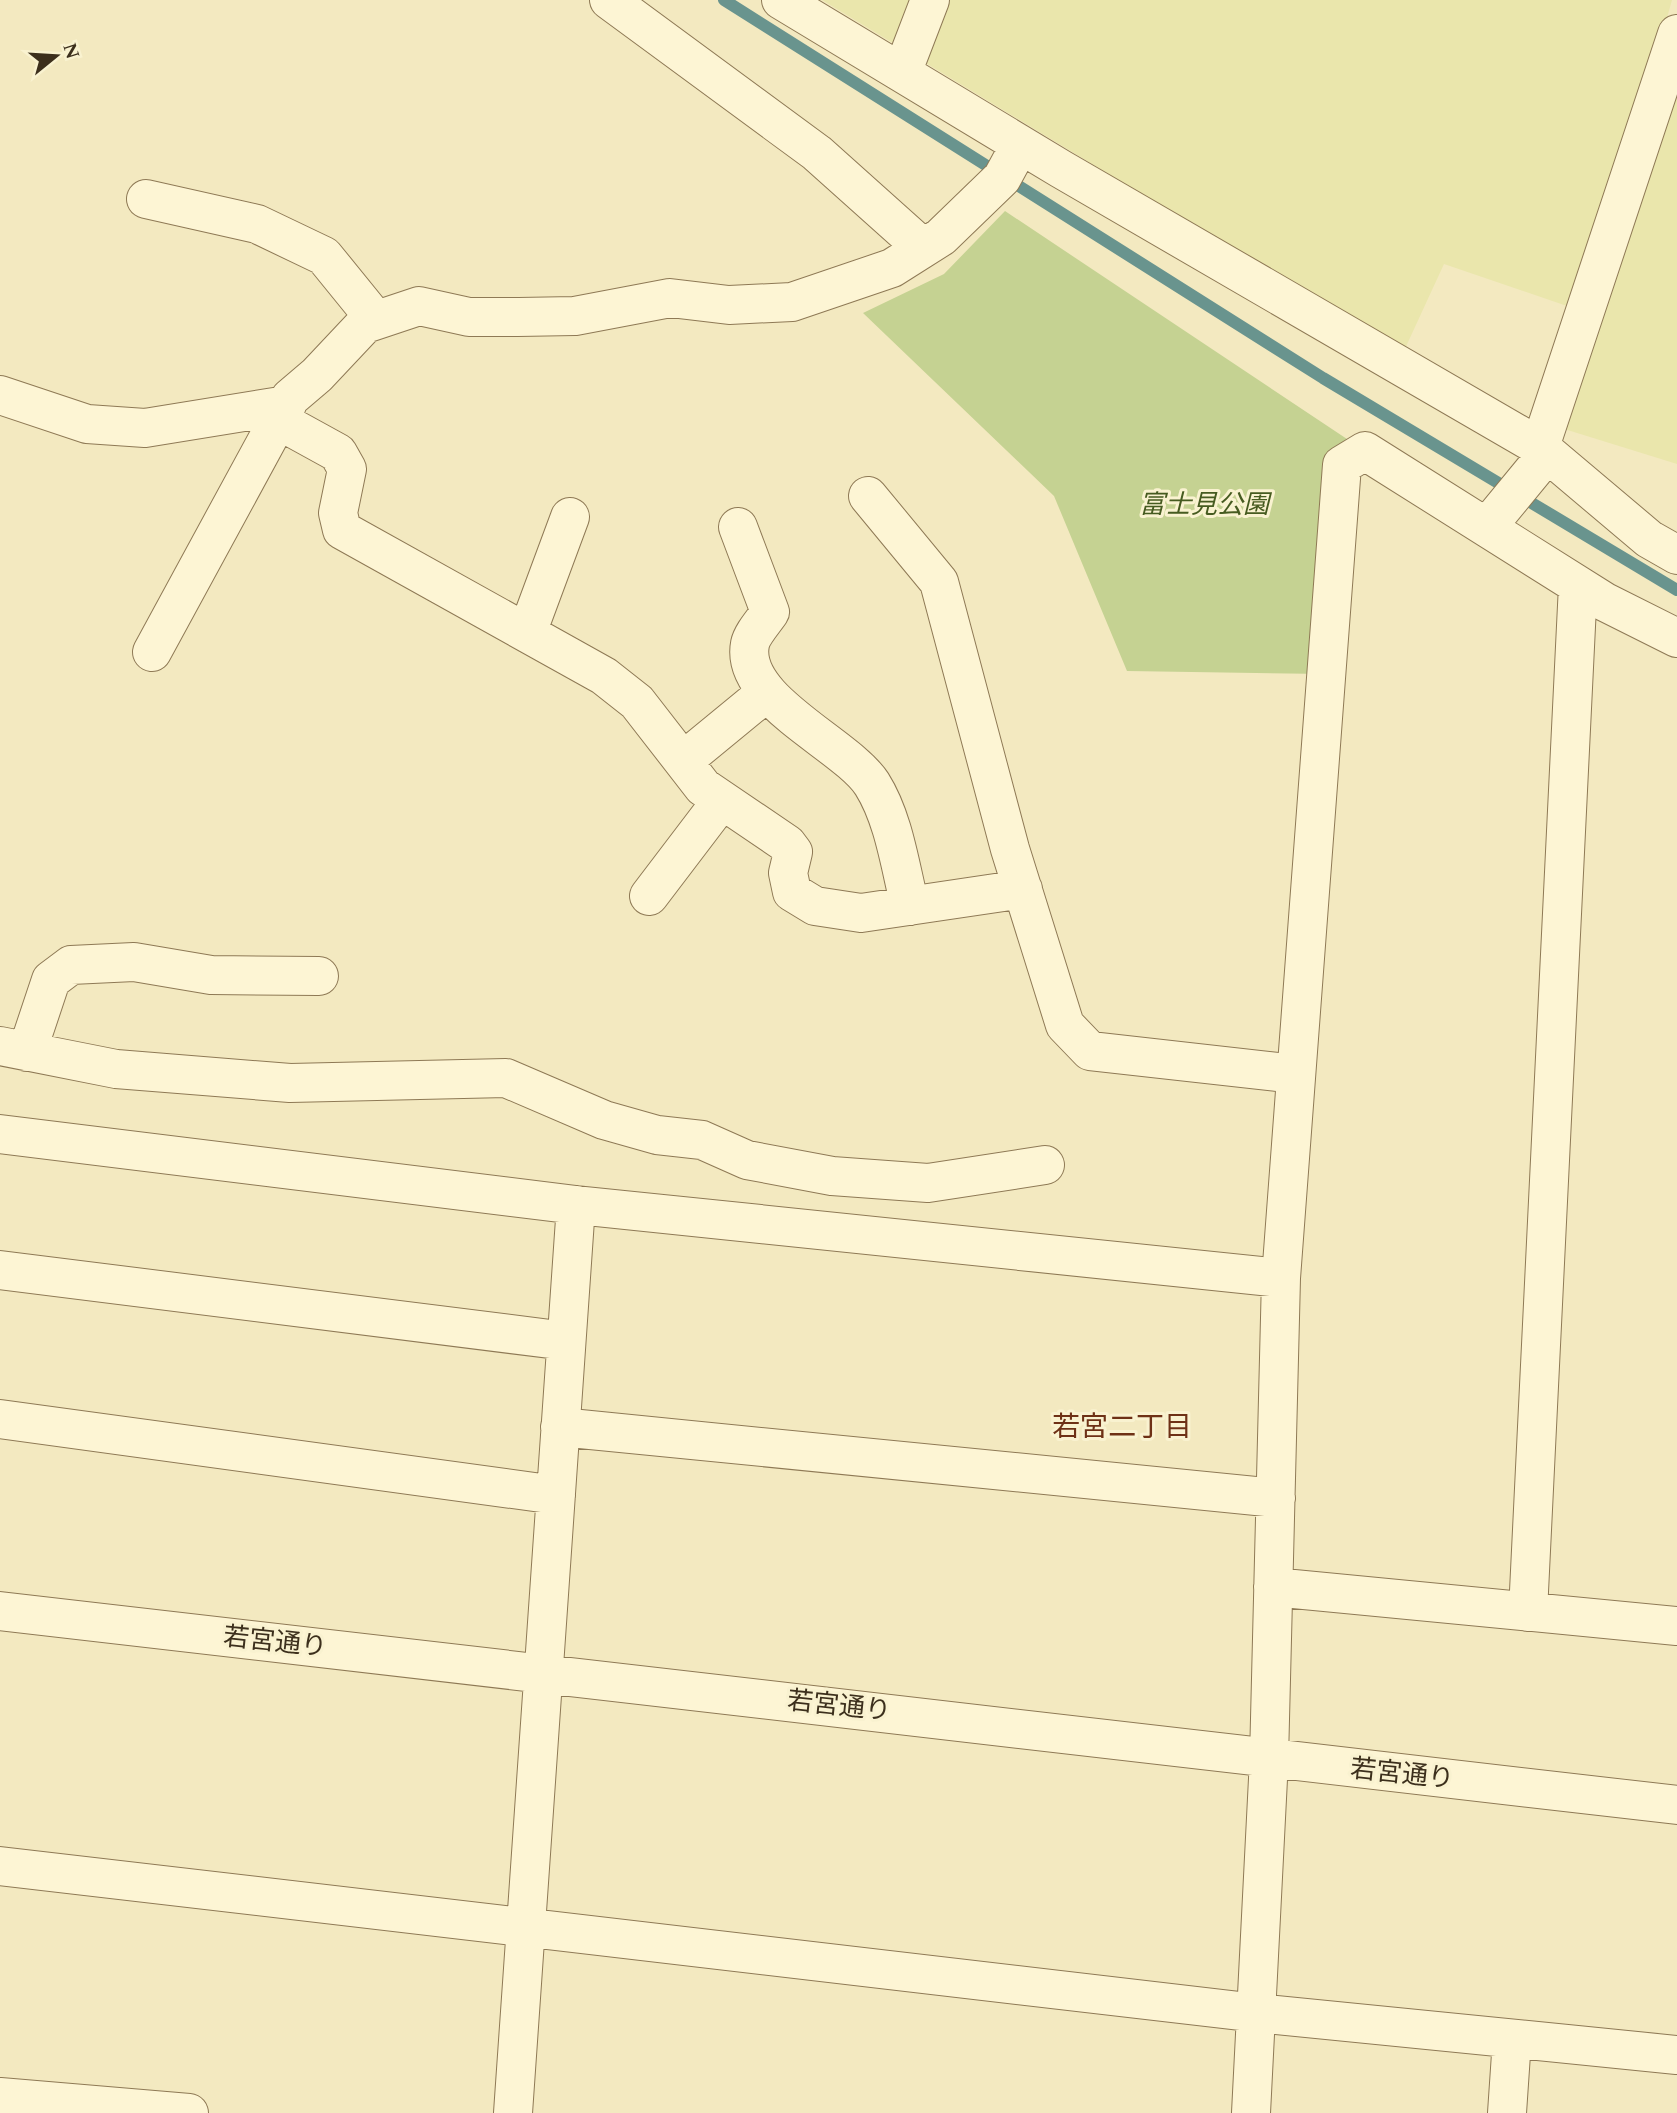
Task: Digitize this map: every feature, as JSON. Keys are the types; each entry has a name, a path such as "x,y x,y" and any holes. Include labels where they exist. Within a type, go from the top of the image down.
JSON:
{"street":[{"path":"608,0 817,153 923,248"},
{"path":"781,0 1020,145 1543,451 1648,539 1677,555"},
{"path":"902,73 930,0"},
{"path":"1487,527 1543,451 1677,34"},
{"path":"152,652 282,413 365,324 419,306 469,317 519,317 575,316 670,298 729,305 792,302 892,268 941,237 1002,178 1020,145"},
{"path":"146,199 257,224 324,256 376,320"},
{"path":"0,395 87,424 145,428 282,413 338,453 347,469 338,513 342,530 604,676 638,702 703,787 787,844 793,852 788,873 792,892 815,906 861,913 1023,890"},
{"path":"1251,2113 1269,1759 1281,1278 1342,465 1366,452 1578,585 1677,638"},
{"path":"868,496 939,582 1023,890 1065,1025 1090,1051 1295,1074"},
{"path":"527,633 570,517"},
{"path":"738,527 770,612 750,643 752,666 767,692 870,782 884,807 910,906"},
{"path":"1528,1612 1578,585"},
{"path":"683,761 767,692"},
{"path":"649,896 722,800"},
{"path":"319,976 211,975 134,962 71,965 51,980 13,1049 116,1069 290,1083 506,1078 604,1120 657,1135 702,1140 747,1160 832,1176 928,1183 1045,1165"},
{"path":"0,1134 576,1205 1281,1278"},
{"path":"513,2113 576,1205"},
{"path":"0,1270 566,1341"},
{"path":"0,1419 556,1495"},
{"path":"560,1427 1276,1498"},
{"path":"1273,1587 1677,1626"},
{"name":"若宮通り","path":"0,1611 1677,1805"},
{"path":"0,1866 1257,2013 1677,2054"},
{"path":"1507,2113 1512,2039"},
{"path":"0,2097 49,2106 189,2113"}],"shaded area":[{"path":"822,0 1672,0 1650,78 1677,86 1677,464 1561,428 1599,317 1444,264 1403,353"}],"green space":[{"name":"富士見公園","path":"1005,211 1365,451 1342,465 1326,674 1127,671 1054,496 863,313 944,274"}],"waterway":[{"path":"724,0 1323,378 1677,590"}],"district":[{"name":"若宮二丁目","path":"1122,1427"}]}
